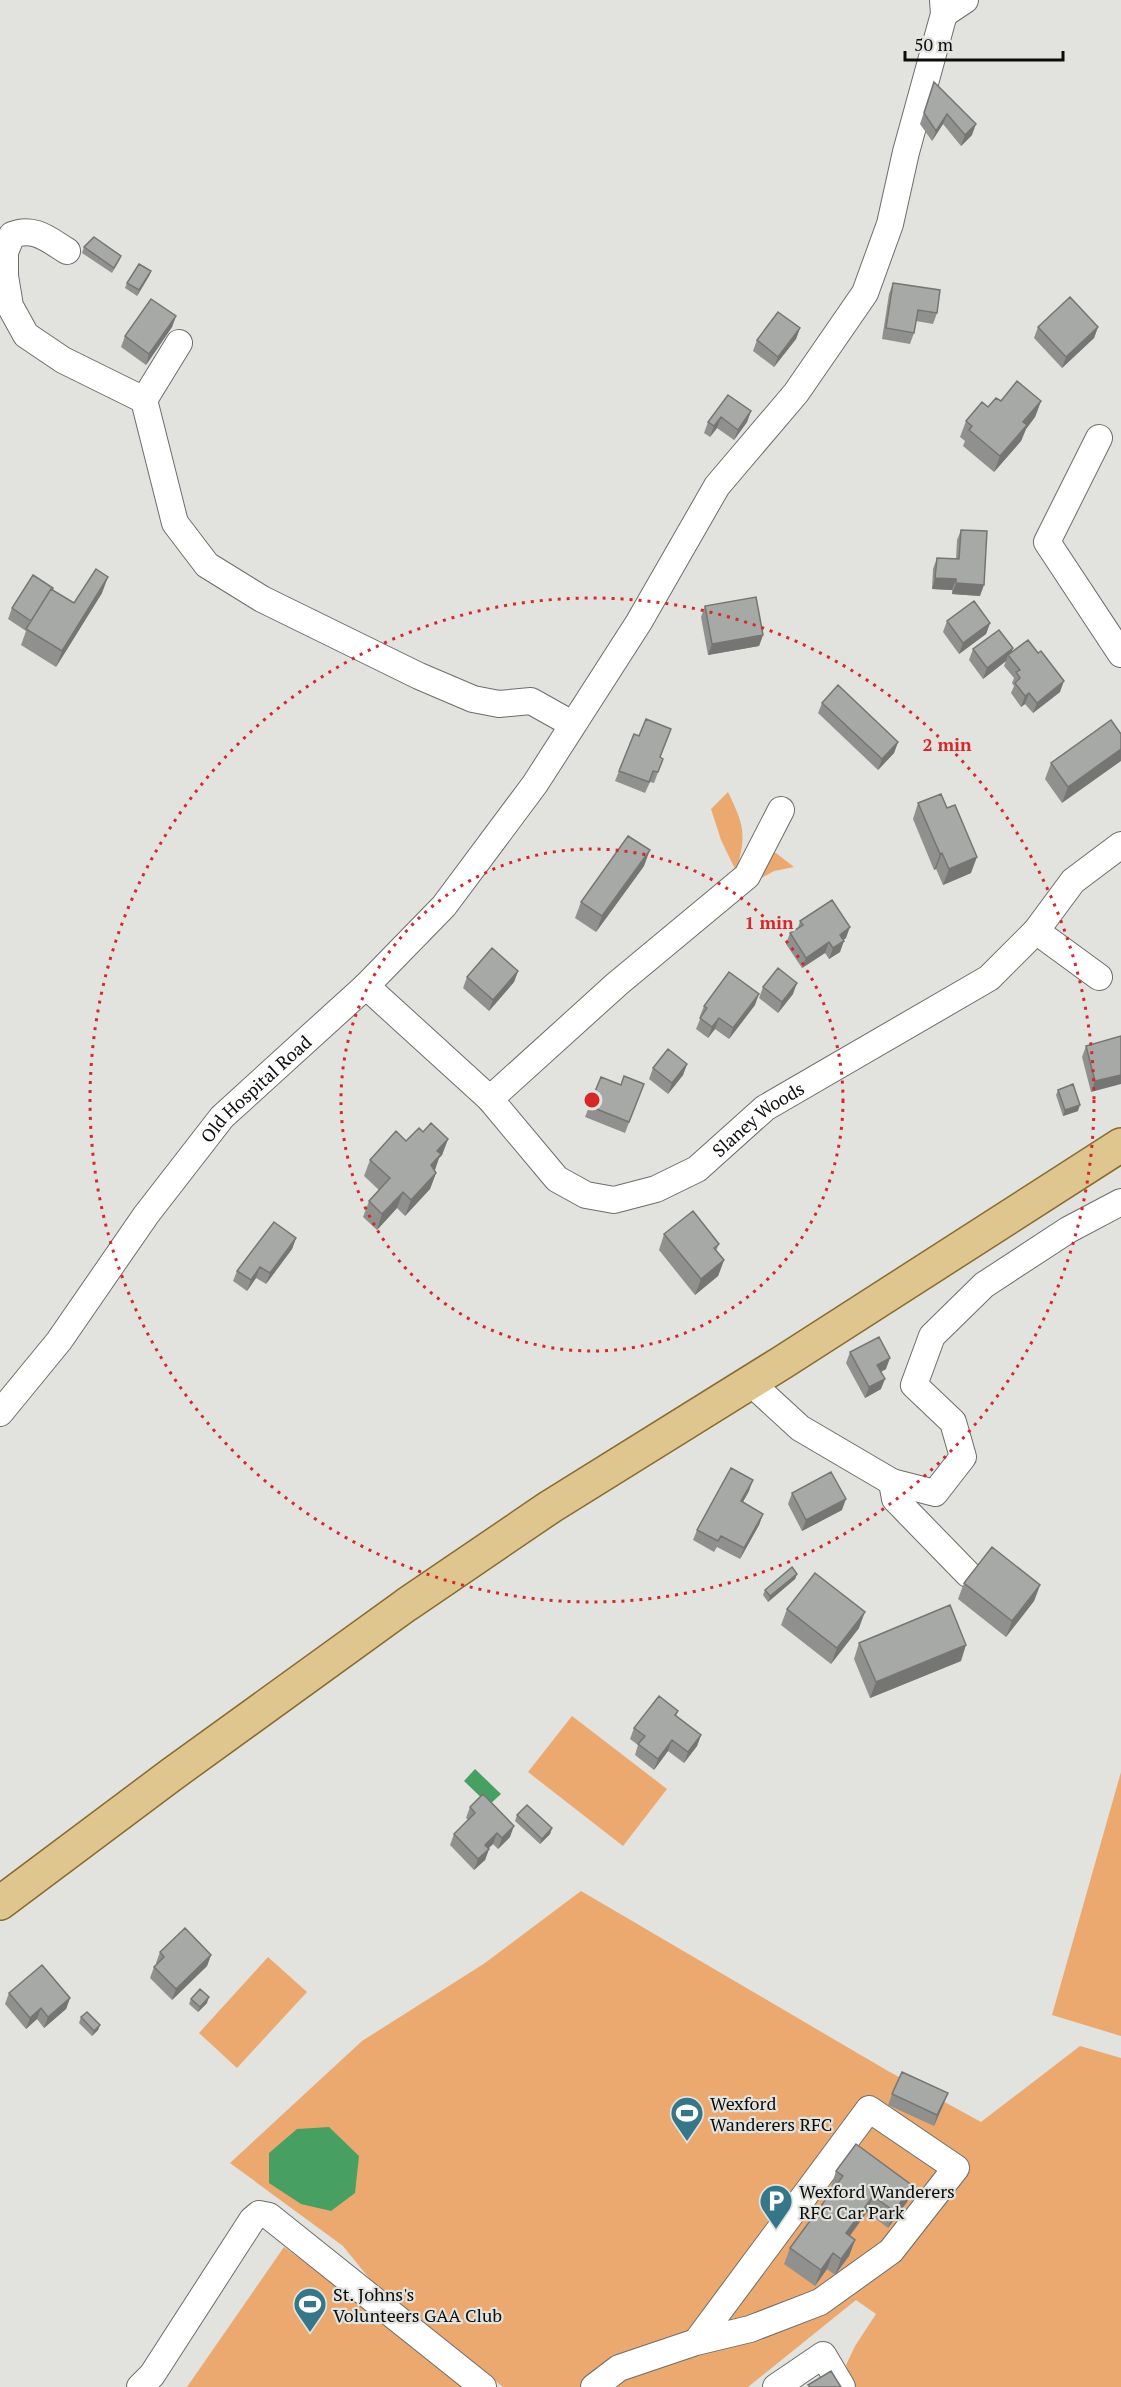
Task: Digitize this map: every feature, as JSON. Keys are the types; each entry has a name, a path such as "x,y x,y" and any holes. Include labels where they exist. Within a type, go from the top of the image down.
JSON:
{"main road":[{"path":"0,1903 171,1775 406,1605 550,1507 1121,1145"}],"street":[{"path":"943,7 965,0"},
{"name":"Old Hospital Road","path":"0,1413 59,1341 146,1215 222,1117 366,986 444,906 535,784 639,622 717,486 796,393 864,292 890,224 943,7"},
{"path":"67,251 37,233 23,230 12,235 5,252 5,276 10,306 26,335 63,360 144,400"},
{"path":"179,343 144,400 175,523 207,565 262,599 419,676 473,699 499,704 531,701 572,724"},
{"path":"1099,438 1047,542 1121,654"},
{"path":"490,1099 617,984 747,876 781,810"},
{"name":"Slaney Woods","path":"366,986 490,1099 557,1179 586,1195 614,1200 656,1189 697,1169 765,1108 989,978 1036,931 1073,881 1121,845"},
{"path":"1036,931 1099,977"},
{"path":"750,1382 800,1428 892,1482 935,1493 963,1457 953,1422 914,1385 932,1336 984,1284 1068,1230 1121,1202"},
{"path":"892,1482 895,1499 968,1574"},
{"path":"594,2387 619,2368 696,2342 750,2329 820,2302 891,2251 956,2168 869,2109 696,2342"},
{"path":"140,2387 152,2375 252,2220 259,2214 268,2216 483,2387"},
{"path":"776,2387 823,2355 842,2387"}],"shaded area":[{"path":"728,792 738,813 743,839 736,871 721,840 711,809"},
{"path":"769,853 776,853 794,867 774,871 751,884"},
{"path":"572,1716 667,1789 623,1846 528,1772"},
{"path":"475,1769 501,1794 489,1805 464,1781"},
{"path":"1121,1772 1121,2036 1052,2015"},
{"name":"Wexford Wanderers RFC","path":"581,1891 888,2071 981,2122 1080,2046 1121,2058 1121,2387 852,2387 846,2365 855,2346 876,2314 856,2300 748,2387 503,2387 373,2283 343,2246 230,2163 362,2041 485,1963"},
{"path":"268,1957 307,1992 237,2068 199,2033"},
{"path":"329,2127 359,2156 355,2193 331,2211 301,2204 269,2183 269,2153 297,2129"},
{"name":"St. Johns's Volunteers GAA Club","path":"284,2247 330,2280 463,2387 187,2387"}],"building":[{"path":"934,82 976,124 965,135 947,114 936,131 924,113"},
{"path":"94,237 121,256 114,268 84,247"},
{"path":"139,264 151,271 139,290 127,283"},
{"path":"893,283 940,290 937,313 918,310 914,333 886,328"},
{"path":"1070,297 1098,327 1066,357 1038,327"},
{"path":"151,299 176,316 149,354 125,336"},
{"path":"778,312 800,328 778,357 757,340"},
{"path":"1017,381 1041,401 1023,422 1027,425 1000,456 969,430 972,426 966,421 982,402 988,407 996,398 1001,401"},
{"path":"728,395 751,411 738,430 721,417 714,426 708,422"},
{"path":"961,530 987,531 984,585 956,583 956,579 935,578 937,558 959,559"},
{"path":"96,569 108,577 62,651 26,629 51,589 74,603"},
{"path":"33,575 53,588 31,621 12,608"},
{"path":"756,597 763,635 712,644 705,606"},
{"path":"974,601 990,623 963,643 947,621"},
{"path":"999,630 1013,648 987,668 973,649"},
{"path":"1028,640 1038,653 1041,651 1064,681 1037,703 1029,693 1025,696 1015,683 1020,678 1016,672 1020,670 1008,655"},
{"path":"838,685 898,742 882,759 822,703"},
{"path":"646,719 671,729 660,757 663,759 658,772 653,771 649,782 619,771 634,734 639,736"},
{"path":"1111,720 1121,734 1121,749 1068,787 1051,763"},
{"path":"941,794 947,808 955,805 977,857 949,869 918,803"},
{"path":"628,836 650,850 602,916 581,902"},
{"path":"832,900 850,927 840,935 844,941 833,948 829,942 806,958 790,933 803,925 800,921"},
{"path":"492,948 518,971 493,1000 467,977"},
{"path":"778,968 797,983 782,1002 763,987"},
{"path":"729,972 759,994 733,1028 719,1018 712,1027 700,1018 707,1008 704,1006"},
{"path":"1121,1036 1121,1075 1095,1081 1086,1046"},
{"path":"668,1049 687,1064 672,1083 653,1068"},
{"path":"624,1076 644,1084 629,1122 589,1106 601,1077 621,1085"},
{"path":"1073,1084 1080,1105 1065,1110 1058,1090"},
{"path":"431,1123 448,1139 437,1151 441,1154 431,1165 436,1173 411,1200 403,1192 382,1214 369,1201 390,1178 370,1160 396,1131 406,1141 419,1128 423,1132"},
{"path":"693,1211 719,1244 714,1248 724,1260 701,1279 664,1234"},
{"path":"274,1222 296,1238 270,1273 260,1267 251,1280 237,1271"},
{"path":"879,1337 890,1358 877,1365 885,1379 869,1387 850,1352"},
{"path":"731,1468 753,1480 741,1501 763,1514 744,1548 721,1536 718,1541 697,1530"},
{"path":"831,1472 846,1499 806,1520 792,1493"},
{"path":"992,1547 1040,1585 1012,1621 964,1583"},
{"path":"792,1567 797,1574 770,1596 765,1590"},
{"path":"815,1573 865,1612 837,1648 787,1609"},
{"path":"950,1605 966,1645 876,1682 859,1643"},
{"path":"659,1696 678,1711 675,1715 701,1735 688,1752 672,1740 658,1759 638,1744 645,1736 634,1728"},
{"path":"483,1794 514,1826 502,1838 497,1833 485,1845 489,1849 478,1859 454,1834 475,1813 470,1807"},
{"path":"527,1805 552,1828 542,1839 517,1815"},
{"path":"185,1928 211,1955 176,1989 154,1967 164,1957 160,1952"},
{"path":"42,1965 70,1998 48,2017 41,2008 30,2018 9,1993"},
{"path":"200,1989 209,1997 200,2007 191,1999"},
{"path":"87,2012 100,2025 94,2031 81,2017"},
{"path":"902,2072 948,2093 937,2115 892,2094"},
{"name":"Wexford Wanderers RFC","path":"856,2144 913,2186 894,2211 873,2196 846,2233 855,2240 841,2259 833,2253 821,2270 790,2248 843,2176 836,2171"},
{"path":"831,2371 841,2387 810,2387 808,2385"}],"place":[{"name":"Wexford Wanderers RFC","path":"687,2142"},
{"name":"Wexford Wanderers RFC Car Park","path":"776,2230"},
{"name":"St. Johns's Volunteers GAA Club","path":"310,2333"}]}
